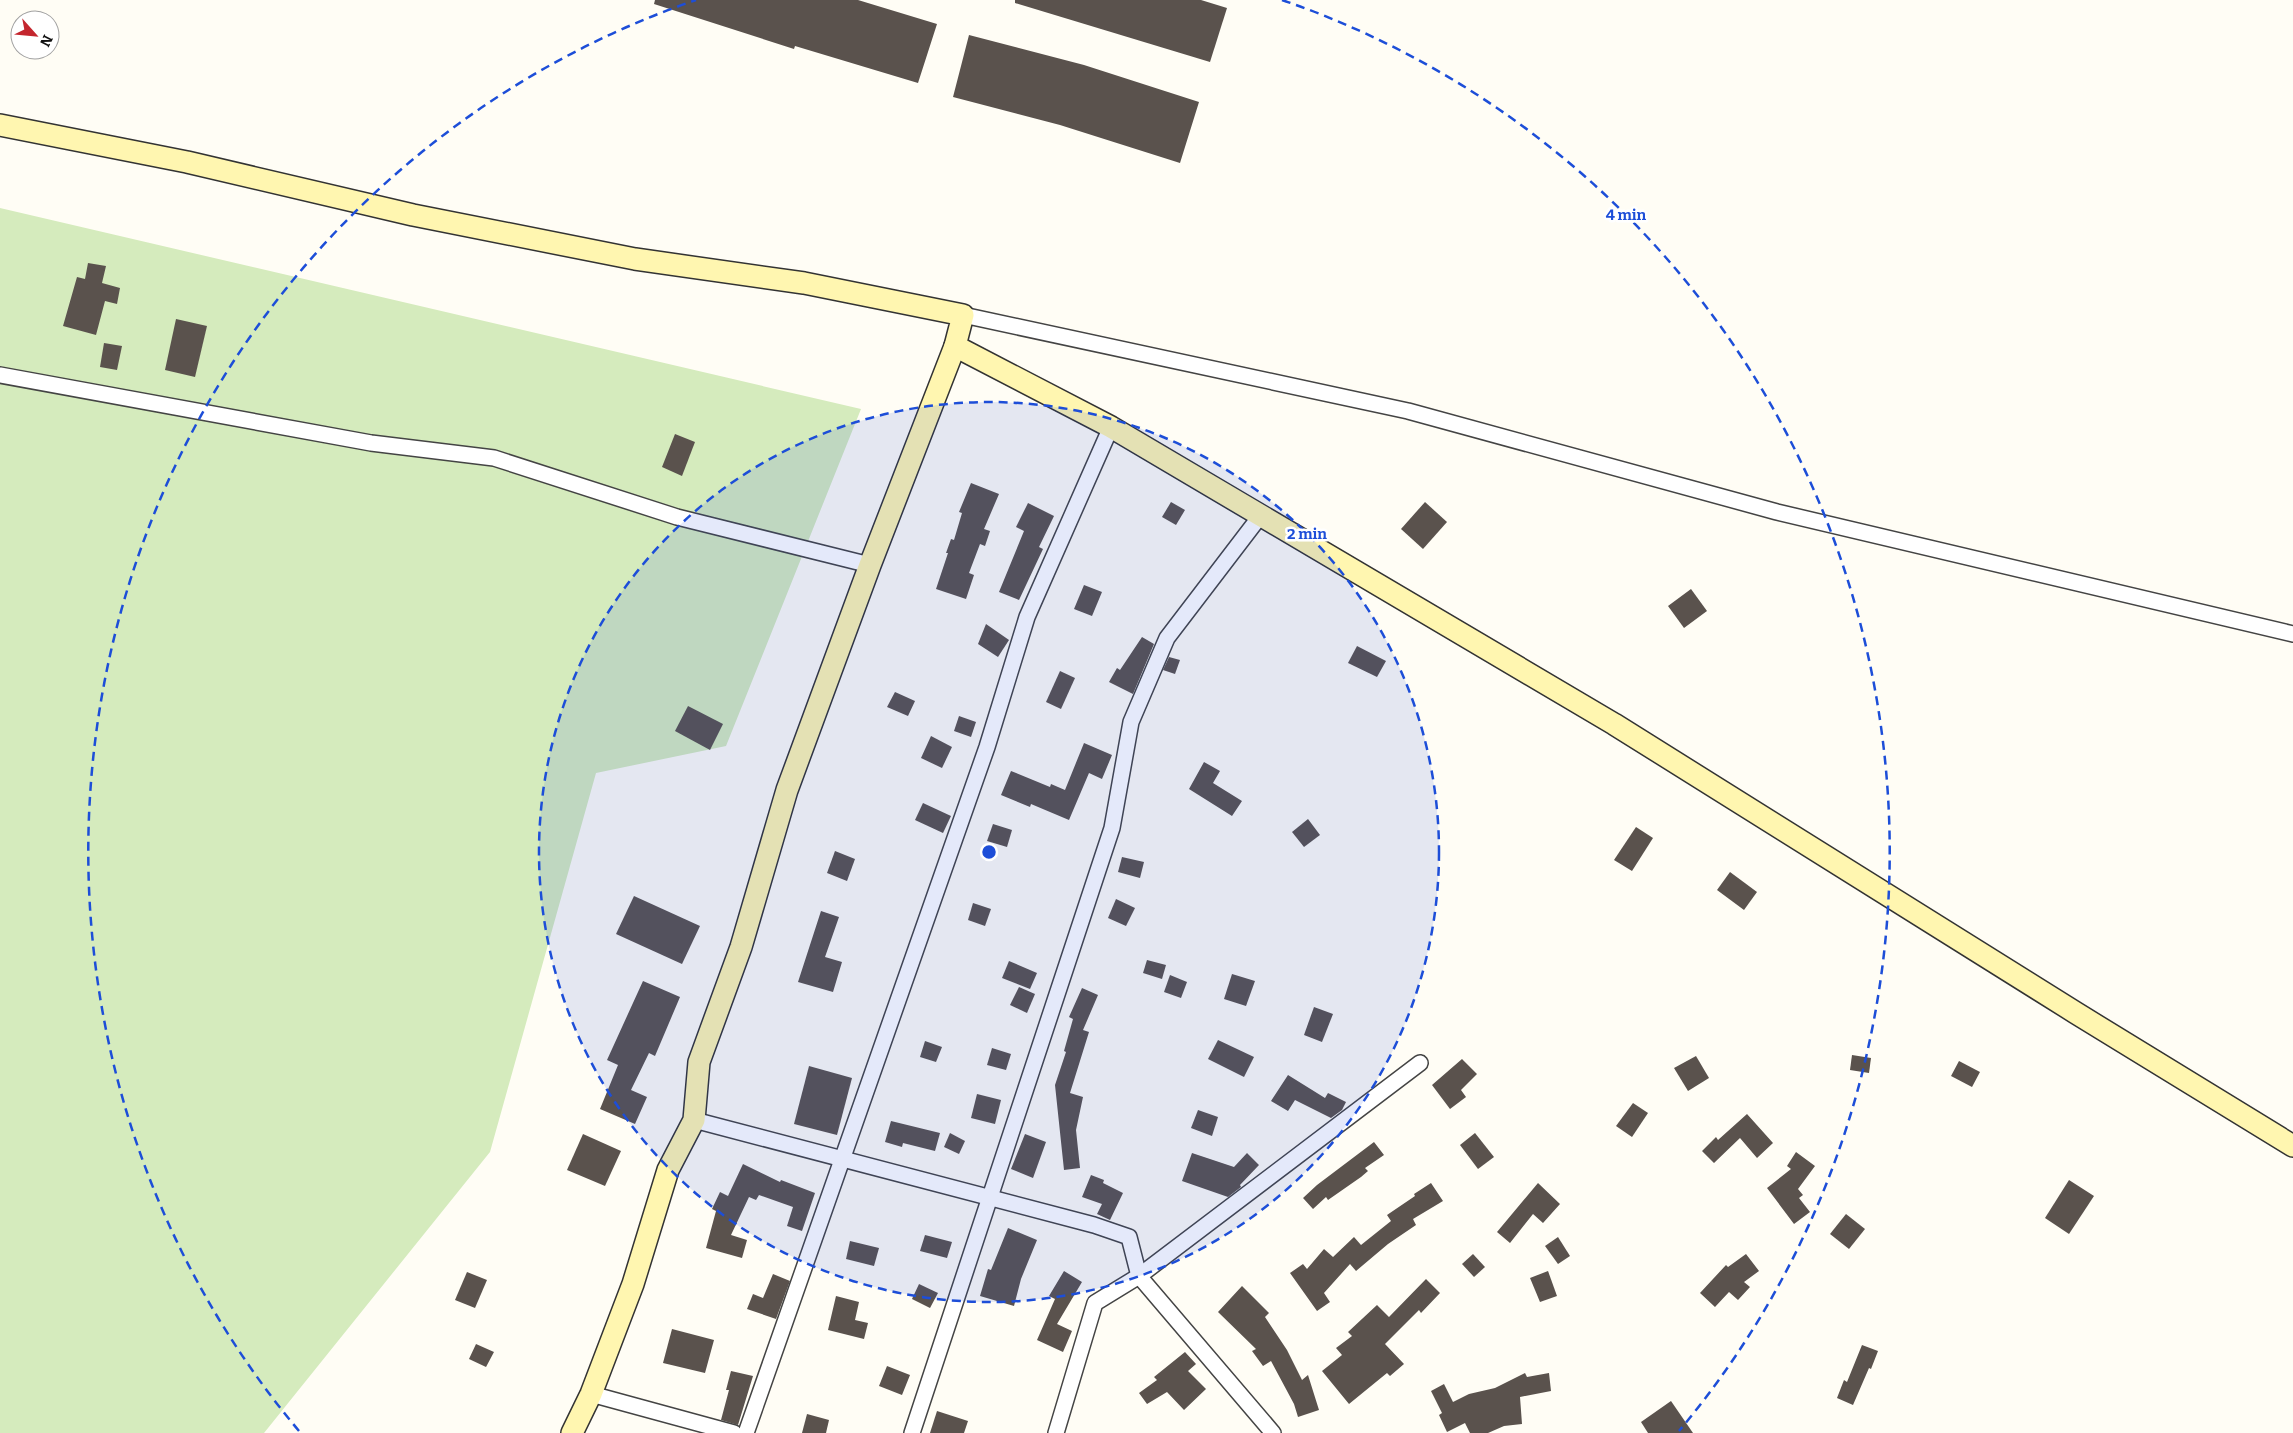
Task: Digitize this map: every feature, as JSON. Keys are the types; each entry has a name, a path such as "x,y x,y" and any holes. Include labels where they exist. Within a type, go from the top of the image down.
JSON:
{"main road":[{"path":"0,125 187,162 413,215 636,259 804,283 963,316 955,346 870,565 787,790 740,947 699,1062 694,1120 668,1170 633,1284 592,1394 572,1433"},
{"path":"955,346 1111,427 1614,724 2076,1013 2293,1146"}],"street":[{"path":"963,316 1408,411 1778,512 2293,634"},
{"path":"0,375 371,444 494,458 677,517 870,565"},
{"path":"746,1433 987,747 1027,617 1111,427"},
{"path":"912,1433 1112,828 1131,722 1167,638 1261,515"},
{"path":"1056,1433 1095,1303 1139,1276 1420,1063"},
{"path":"694,1120 990,1197 1094,1225 1129,1237 1139,1276 1273,1433"},
{"path":"592,1394 734,1433"}],"green space":[{"path":"0,208 861,409 726,746 596,773 490,1152 264,1433 0,1433"}],"building":[{"path":"655,0 858,0 937,24 918,83 795,46 794,49 654,4"},
{"path":"1015,0 1201,0 1227,8 1210,62 1015,3"},
{"path":"969,35 1084,65 1199,102 1180,163 1060,125 953,97"},
{"path":"88,263 106,266 102,283 120,288 117,304 105,301 96,335 63,326 77,277 85,279"},
{"path":"176,319 207,326 195,377 165,370"},
{"path":"104,343 122,346 117,370 100,367"},
{"path":"675,434 695,442 682,476 662,467"},
{"path":"971,483 999,494 984,529 990,531 985,546 980,544 969,573 974,575 966,599 936,589 951,539 954,540 962,513 959,512"},
{"path":"1171,502 1185,510 1176,525 1162,517"},
{"path":"1425,502 1447,522 1423,549 1401,529"},
{"path":"1028,503 1054,516 1039,547 1043,549 1019,600 999,592 1024,531 1016,527"},
{"path":"1084,585 1102,592 1092,616 1074,609"},
{"path":"1691,589 1707,611 1684,628 1668,606"},
{"path":"986,624 1009,640 998,657 978,644"},
{"path":"1142,637 1154,644 1133,694 1109,682 1117,668 1120,670"},
{"path":"1357,646 1386,661 1377,677 1348,663"},
{"path":"1169,657 1180,660 1175,674 1163,670"},
{"path":"1060,671 1075,678 1061,709 1046,702"},
{"path":"895,692 915,701 908,716 887,707"},
{"path":"688,706 723,724 710,750 675,731"},
{"path":"959,716 976,722 971,737 954,731"},
{"path":"931,736 952,747 942,768 921,758"},
{"path":"1084,743 1112,755 1102,779 1089,773 1069,820 1031,804 1030,807 1001,795 1011,771 1050,787 1051,784 1065,790"},
{"path":"1204,762 1220,771 1213,783 1242,801 1232,816 1189,789"},
{"path":"923,803 951,816 943,833 915,820"},
{"path":"1308,819 1320,835 1304,847 1292,832"},
{"path":"993,824 1012,830 1007,847 987,841"},
{"path":"1636,827 1653,838 1632,871 1614,860"},
{"path":"835,851 855,859 847,881 827,873"},
{"path":"1122,857 1144,862 1140,878 1118,872"},
{"path":"1730,872 1757,892 1744,910 1717,890"},
{"path":"634,896 700,926 682,964 616,934"},
{"path":"1116,899 1135,908 1126,926 1108,918"},
{"path":"973,903 991,909 985,926 968,920"},
{"path":"821,911 839,917 825,957 842,962 833,992 798,982"},
{"path":"1147,960 1166,965 1162,979 1143,973"},
{"path":"1009,961 1037,973 1030,989 1002,978"},
{"path":"1232,974 1255,981 1246,1006 1224,999"},
{"path":"1170,975 1187,982 1181,998 1164,992"},
{"path":"643,981 680,997 655,1056 649,1053 631,1090 647,1097 635,1124 600,1109 618,1065 607,1060"},
{"path":"1019,987 1035,994 1027,1013 1010,1005"},
{"path":"1082,988 1098,995 1083,1030 1089,1032 1070,1093 1083,1097 1076,1130 1080,1168 1064,1170 1055,1085 1066,1052 1064,1051 1073,1019 1069,1017"},
{"path":"1314,1007 1333,1014 1322,1042 1304,1035"},
{"path":"1218,1040 1254,1057 1244,1077 1208,1059"},
{"path":"925,1041 942,1047 936,1062 920,1057"},
{"path":"992,1048 1011,1054 1006,1070 987,1065"},
{"path":"1852,1055 1871,1058 1869,1073 1850,1070"},
{"path":"1696,1056 1709,1078 1688,1091 1674,1068"},
{"path":"1462,1059 1477,1074 1461,1090 1466,1097 1450,1109 1432,1085"},
{"path":"1959,1061 1980,1072 1972,1087 1951,1076"},
{"path":"809,1066 852,1078 837,1135 794,1124"},
{"path":"1288,1075 1325,1098 1328,1093 1346,1102 1342,1110 1331,1118 1295,1100 1288,1111 1271,1101"},
{"path":"977,1094 1001,1100 995,1124 971,1118"},
{"path":"1633,1103 1648,1113 1632,1137 1616,1126"},
{"path":"1198,1110 1218,1117 1212,1136 1191,1128"},
{"path":"1747,1114 1773,1143 1757,1158 1740,1138 1714,1163 1702,1151 1716,1137 1718,1140"},
{"path":"891,1121 940,1133 935,1151 903,1143 902,1147 885,1142"},
{"path":"950,1133 965,1141 959,1154 944,1147"},
{"path":"1475,1133 1494,1157 1478,1169 1460,1145"},
{"path":"583,1134 621,1151 605,1186 567,1170"},
{"path":"1025,1134 1046,1142 1033,1178 1011,1169"},
{"path":"1374,1142 1384,1155 1365,1168 1368,1171 1361,1177 1328,1200 1326,1197 1313,1209 1303,1198 1317,1185"},
{"path":"1796,1152 1815,1166 1798,1189 1803,1195 1799,1198 1810,1212 1794,1224 1767,1188 1791,1169 1787,1166"},
{"path":"1192,1153 1234,1167 1247,1153 1259,1165 1240,1185 1241,1187 1228,1197 1182,1181"},
{"path":"743,1164 780,1182 781,1180 815,1193 802,1231 787,1226 793,1207 759,1195 756,1200 749,1197 731,1235 747,1240 742,1258 706,1248 716,1211 712,1209 720,1192 728,1196"},
{"path":"1091,1175 1104,1180 1103,1183 1123,1193 1110,1220 1097,1214 1102,1204 1082,1197"},
{"path":"2069,1180 2094,1196 2069,1234 2045,1218"},
{"path":"1431,1183 1443,1201 1413,1219 1416,1225 1388,1244 1356,1271 1350,1264 1324,1293 1330,1302 1317,1311 1290,1273 1303,1264 1307,1269 1324,1249 1333,1257 1354,1237 1361,1245 1391,1221 1387,1215"},
{"path":"1538,1183 1560,1204 1543,1223 1533,1214 1510,1243 1497,1232"},
{"path":"1846,1214 1865,1229 1849,1249 1830,1234"},
{"path":"1008,1228 1037,1240 1021,1279 1014,1306 980,1296 988,1269 991,1270"},
{"path":"925,1235 952,1242 947,1258 920,1251"},
{"path":"1558,1237 1570,1256 1558,1264 1545,1246"},
{"path":"850,1241 879,1248 874,1266 846,1259"},
{"path":"1473,1254 1485,1267 1474,1277 1462,1264"},
{"path":"1746,1254 1759,1271 1744,1282 1750,1287 1738,1300 1729,1292 1715,1307 1700,1293 1726,1265 1728,1267"},
{"path":"1064,1271 1082,1282 1057,1324 1072,1331 1063,1352 1037,1340 1055,1299 1049,1296"},
{"path":"1548,1271 1557,1296 1540,1302 1530,1278"},
{"path":"467,1272 487,1280 475,1308 455,1300"},
{"path":"773,1274 790,1281 776,1319 747,1309 753,1294 763,1298"},
{"path":"1426,1279 1440,1293 1421,1313 1419,1310 1385,1344 1404,1364 1390,1376 1387,1373 1349,1404 1322,1371 1342,1355 1336,1348 1352,1336 1348,1332 1377,1305 1389,1317"},
{"path":"919,1284 938,1293 930,1308 912,1299"},
{"path":"1242,1286 1269,1313 1265,1317 1287,1350 1302,1380 1308,1375 1319,1410 1298,1417 1294,1404 1271,1361 1263,1366 1252,1351 1256,1349 1218,1312"},
{"path":"836,1296 859,1302 855,1320 868,1323 864,1339 828,1330"},
{"path":"672,1329 714,1340 705,1373 663,1363"},
{"path":"476,1344 494,1352 486,1367 469,1359"},
{"path":"1862,1345 1878,1351 1853,1405 1837,1398 1844,1380 1847,1382"},
{"path":"1185,1352 1196,1364 1188,1371 1206,1389 1184,1410 1167,1392 1147,1404 1139,1393 1157,1380 1154,1377"},
{"path":"887,1366 910,1375 902,1395 879,1386"},
{"path":"731,1371 753,1376 738,1425 721,1420 729,1390 726,1390"},
{"path":"1525,1373 1527,1377 1549,1373 1551,1391 1520,1397 1522,1424 1504,1426 1488,1433 1470,1433 1465,1423 1447,1432 1439,1415 1442,1413 1431,1391 1444,1384 1453,1402 1469,1394 1495,1388"},
{"path":"1671,1401 1693,1433 1648,1433 1641,1422"},
{"path":"937,1411 968,1421 964,1433 930,1433"},
{"path":"807,1414 829,1420 826,1433 802,1433"}]}
